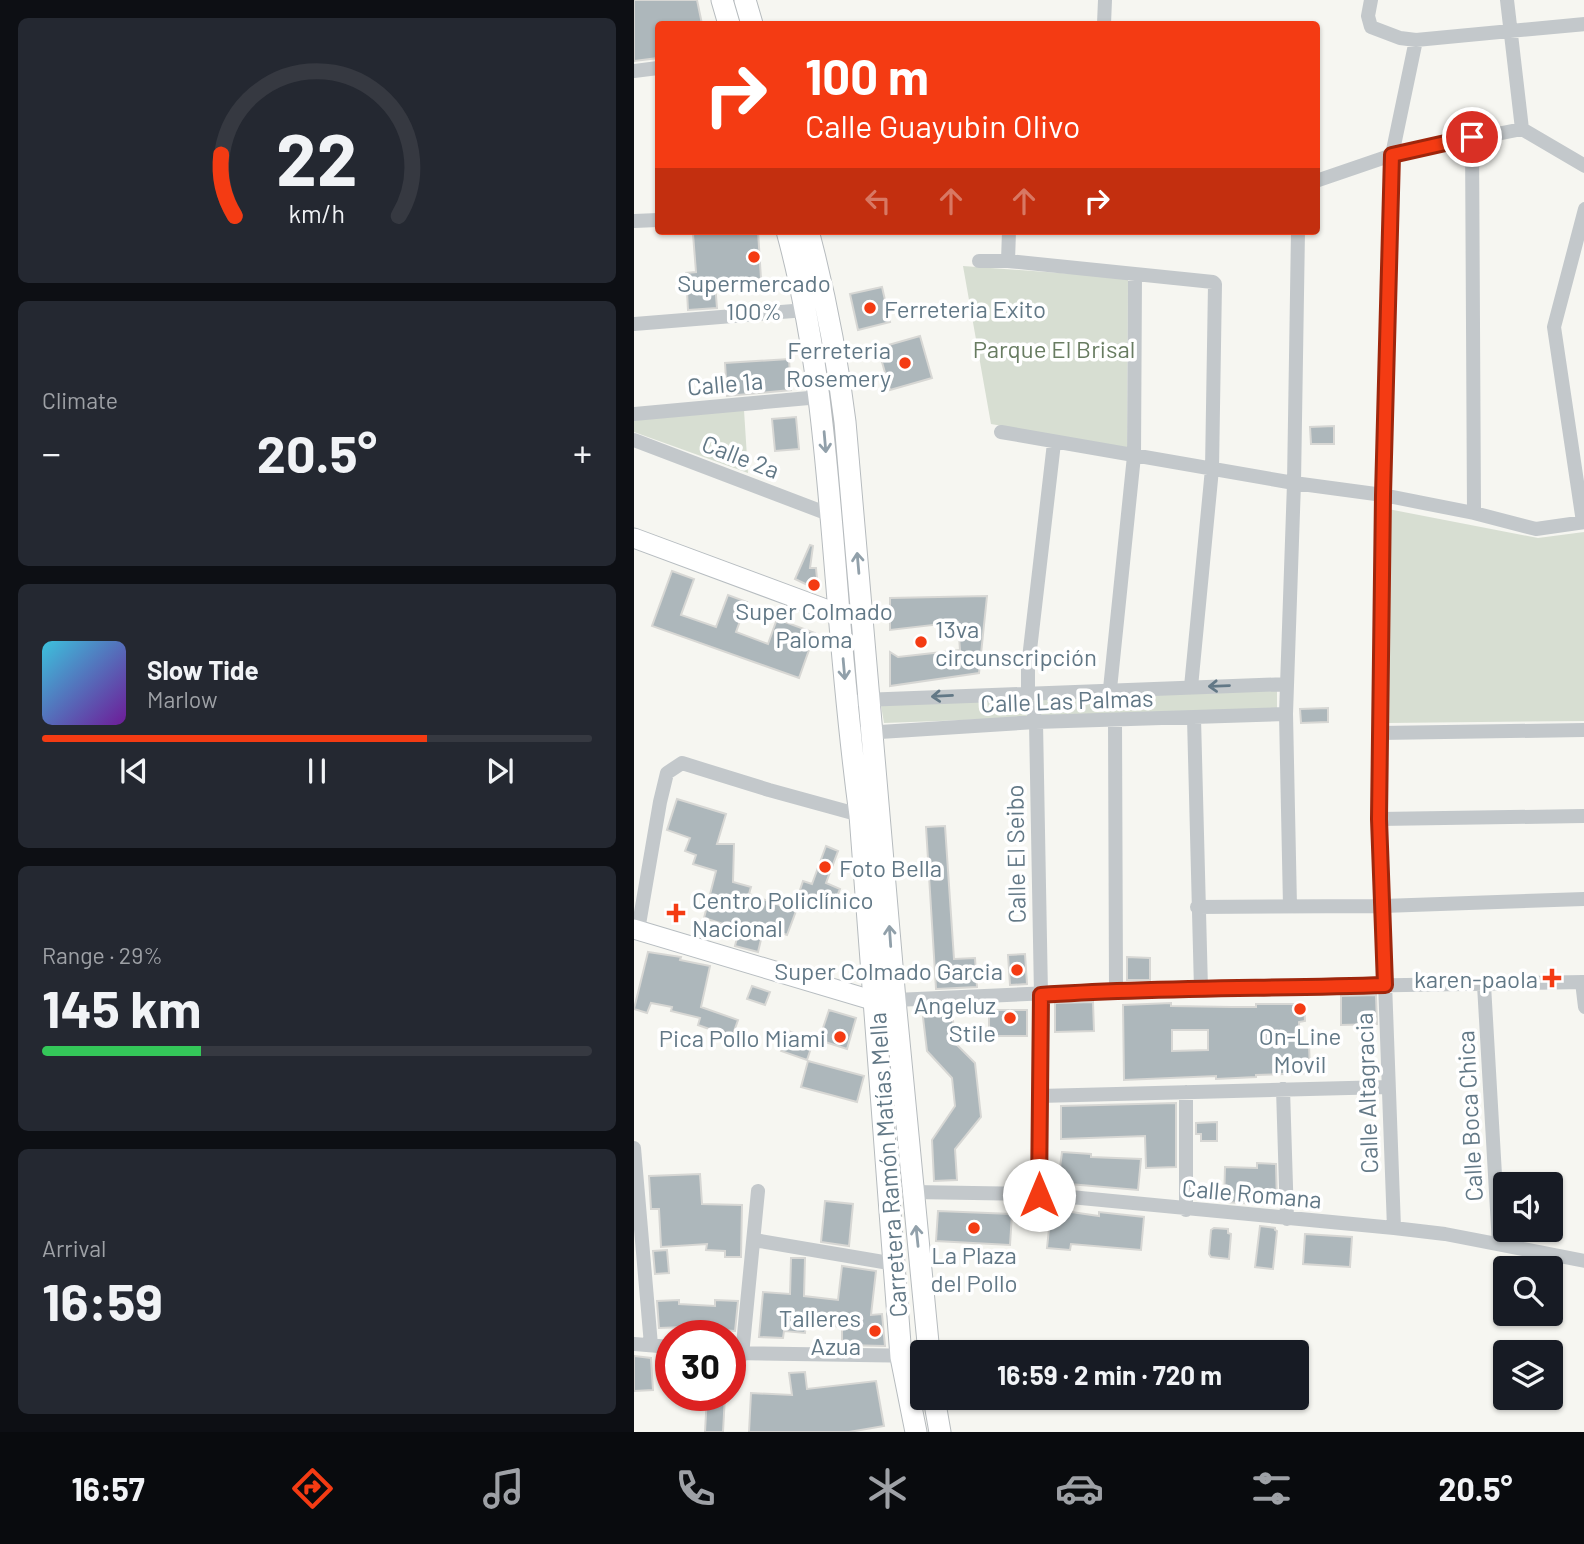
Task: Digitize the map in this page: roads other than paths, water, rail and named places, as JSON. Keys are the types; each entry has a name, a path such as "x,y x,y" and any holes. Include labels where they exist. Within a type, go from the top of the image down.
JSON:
{"main road":[{"path":"722,0 728,21"},
{"path":"745,0 751,21"},
{"name":"Carretera Ramón Matías Mella","path":"788,235 807,310 820,397 849,734 913,1192 928,1340"},
{"name":"Carretera Ramón Matías Mella","path":"809,235 836,349 863,614 873,732 901,1357 916,1432"},
{"path":"634,538 839,614 863,614"},
{"path":"636,929 885,1001"},
{"path":"936,1410 940,1432"}],"street":[{"path":"1104,21 1105,0"},
{"path":"1371,0 1368,16 1371,27 1400,38 1416,40 1584,24"},
{"path":"1507,0 1522,129"},
{"name":"Calle Altagracia","path":"1394,1228 1379,819 1383,495 1392,155 1416,40"},
{"path":"634,71 655,68"},
{"path":"1320,180 1392,155 1522,129 1584,166"},
{"path":"1472,137 1474,513"},
{"path":"1001,432 1294,483 1383,495 1474,513 1536,529 1584,522 1554,327 1584,209"},
{"path":"634,221 655,220"},
{"path":"1008,235 1008,261"},
{"path":"1290,906 1286,714 1294,483 1298,235"},
{"path":"979,261 1008,261 1216,284 1213,469 1191,687"},
{"path":"1110,689 1134,456 1135,275"},
{"path":"634,324 807,310"},
{"name":"Calle 1a","path":"634,414 820,397"},
{"name":"Calle 2a","path":"634,440 831,514"},
{"name":"Calle El Seibo","path":"1039,1195 1041,995 1036,722 1028,692 1028,667 1054,443"},
{"name":"Calle Las Palmas","path":"847,701 1287,684"},
{"name":"Calle Las Palmas","path":"849,734 1036,722 1286,714"},
{"path":"1194,718 1201,989"},
{"path":"1115,720 1116,989"},
{"path":"1380,733 1584,730"},
{"path":"636,929 667,774 682,763 860,816"},
{"path":"1379,819 1584,816"},
{"path":"1197,907 1383,906 1584,899"},
{"path":"885,1001 1041,995 1116,989 1583,982 1584,1007"},
{"name":"Calle Boca Chica","path":"1484,985 1499,1244"},
{"path":"1039,1096 1388,1087"},
{"path":"1283,1089 1287,1219"},
{"path":"1186,1092 1186,1210"},
{"path":"635,1148 651,1345"},
{"path":"741,1320 754,1240 758,1191"},
{"name":"Calle Romana","path":"913,1192 1039,1195 1394,1228 1499,1244 1584,1261"},
{"path":"754,1240 895,1264"},
{"path":"634,1344 655,1345"},
{"path":"746,1354 910,1357"}],"place":[{"name":"Supermercado 100%","path":"754,257"},
{"name":"Ferreteria Exito","path":"870,308"},
{"name":"Ferreteria Rosemery","path":"905,363"},
{"name":"Super Colmado Paloma","path":"814,585"},
{"name":"13va circunscripción","path":"921,642"},
{"name":"Foto Bella","path":"825,867"},
{"name":"Centro Policlínico Nacional","path":"676,913"},
{"name":"Super Colmado Garcia","path":"1017,970"},
{"name":"karen-paola","path":"1552,978"},
{"name":"On-Line Movil","path":"1300,1009"},
{"name":"Angeluz Stile","path":"1010,1018"},
{"name":"Pica Pollo Miami","path":"840,1037"},
{"name":"La Plaza del Pollo","path":"974,1228"},
{"name":"Talleres Azua","path":"875,1331"}],"park label":[{"name":"Parque El Brisal","path":"1054,348"}]}
